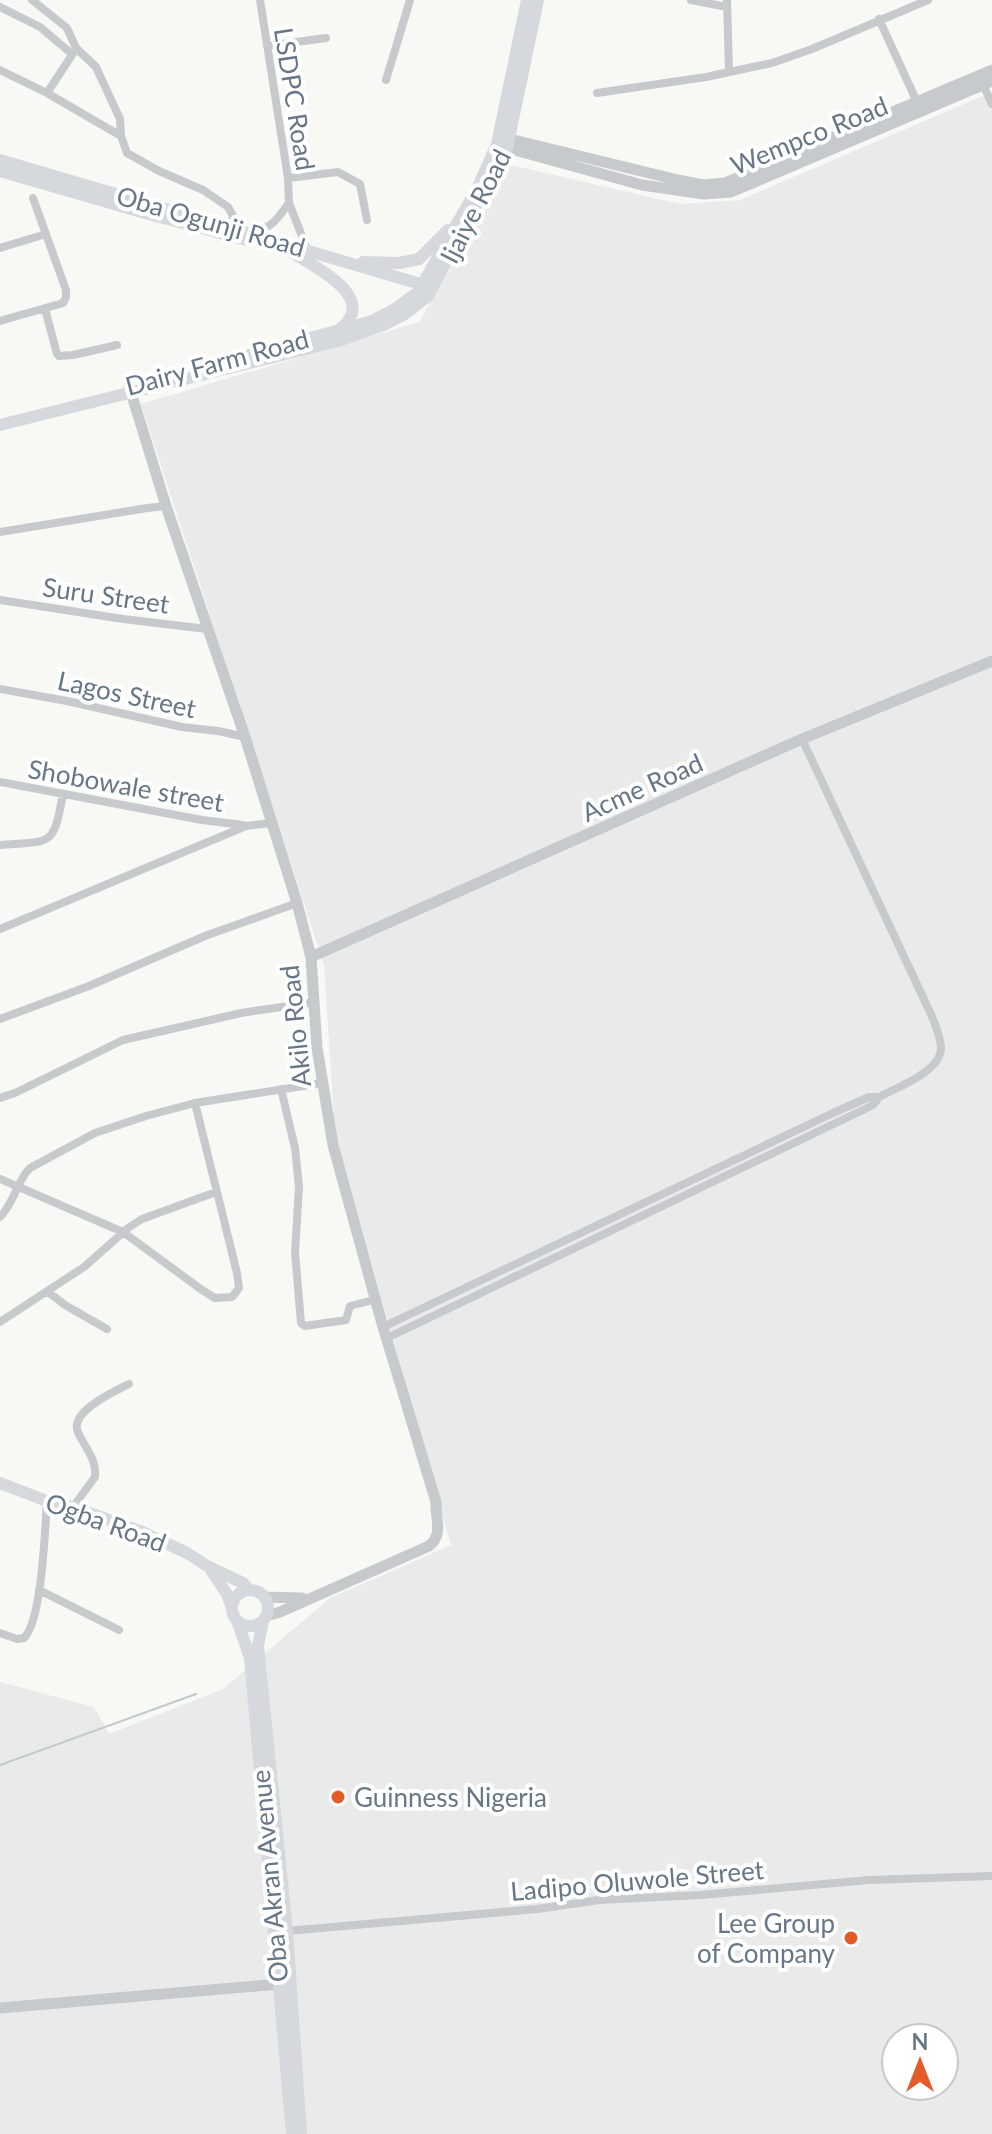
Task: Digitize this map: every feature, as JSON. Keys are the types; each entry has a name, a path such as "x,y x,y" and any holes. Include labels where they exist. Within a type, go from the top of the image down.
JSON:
{"main road":[{"name":"Ijaiye Road","path":"425,290 503,142 527,0"},
{"name":"Ijaiye Road","path":"425,290 503,142 538,0"},
{"name":"Oba Ogunji Road","path":"0,160 38,177"},
{"name":"Oba Ogunji Road","path":"0,171 38,177 425,290"},
{"path":"348,261 399,263 419,259 460,220"},
{"name":"Oba Ogunji Road","path":"229,231 249,232 348,261 425,290"},
{"path":"291,252 344,288 354,312 349,322 339,330"},
{"name":"Dairy Farm Road","path":"0,418 338,341 405,314 425,290"},
{"name":"Dairy Farm Road","path":"0,425 372,321 425,290"},
{"name":"Ogba Road","path":"0,1483 142,1532 243,1583 249,1590"},
{"name":"Ogba Road","path":"209,1567 227,1594 234,1614"},
{"path":"249,1590 264,1597 268,1606 264,1619 249,1626 234,1614 239,1594 249,1590"},
{"name":"Oba Akran Avenue","path":"234,1614 250,1658 292,2134"},
{"name":"Oba Akran Avenue","path":"264,1619 258,1645 260,1676 287,1931 301,2134"}],"street":[{"path":"32,0 67,28 74,51 47,93"},
{"name":"LSDPC Road","path":"260,0 288,178 289,203 307,249"},
{"path":"386,80 410,0"},
{"path":"691,0 727,4 729,71"},
{"path":"597,93 706,77 772,63 928,0"},
{"path":"0,7 40,27 96,67 120,119 121,136 127,153 203,190 228,207 233,216 229,231"},
{"path":"879,19 917,102"},
{"path":"267,46 326,38"},
{"path":"0,70 121,136"},
{"path":"988,76 992,104"},
{"name":"Wempco Road","path":"503,142 642,185 704,194 731,192 988,76"},
{"name":"Wempco Road","path":"503,142 703,185 725,183 917,102 988,76"},
{"path":"288,178 338,172 360,184 367,220"},
{"path":"0,321 63,303 66,297 33,198"},
{"path":"249,232 269,227 289,203"},
{"path":"0,248 46,234"},
{"path":"45,309 59,356 117,345"},
{"name":"Akilo Road","path":"130,389 297,903 311,957 317,1048 333,1145 436,1502 438,1536 429,1546 264,1619"},
{"path":"0,532 166,506"},
{"name":"Suru Street","path":"0,600 207,629"},
{"name":"Acme Road","path":"311,957 802,739 992,661"},
{"name":"Lagos Street","path":"0,689 245,737"},
{"path":"385,1333 736,1159 874,1104 879,1097 933,1067 940,1058 937,1029 802,739"},
{"name":"Shobowale street","path":"0,782 246,826"},
{"path":"0,845 51,837 56,829 63,794"},
{"path":"0,929 246,826 272,823"},
{"path":"0,1019 89,986 205,936 297,903"},
{"path":"0,1098 144,1033 315,1002"},
{"path":"0,1217 12,1204 25,1172 95,1133 195,1103 322,1083"},
{"path":"281,1089 295,1148 299,1187 295,1252 301,1323 305,1326 342,1322 347,1318 350,1306 377,1299"},
{"path":"0,1179 123,1232 215,1298 232,1297 239,1288 237,1273 195,1103"},
{"path":"385,1333 741,1168 835,1117"},
{"path":"736,1159 741,1168"},
{"path":"0,1322 91,1261 142,1219 216,1192"},
{"path":"48,1292 107,1329"},
{"path":"73,1507 95,1477 92,1457 77,1432 77,1423 84,1412 105,1396 129,1384"},
{"path":"0,1633 17,1639 28,1635 39,1590 47,1501"},
{"path":"39,1590 119,1630"},
{"name":"Akilo Road","path":"264,1597 286,1599 314,1596"},
{"name":"Ladipo Oluwole Street","path":"287,1931 537,1909 599,1900 869,1880 992,1876"},
{"path":"0,2008 279,1984"}],"shaded area":[{"path":"992,92 992,2134 0,2134 0,1682 94,1707 109,1734 223,1689 330,1598 451,1545 335,1133 324,965 141,404 419,322 511,165 680,204 740,200"}],"waterway":[{"path":"0,1765 196,1694"}],"place":[{"name":"Guinness Nigeria","path":"338,1797"},
{"name":"Lee Group of Company","path":"851,1938"}]}
